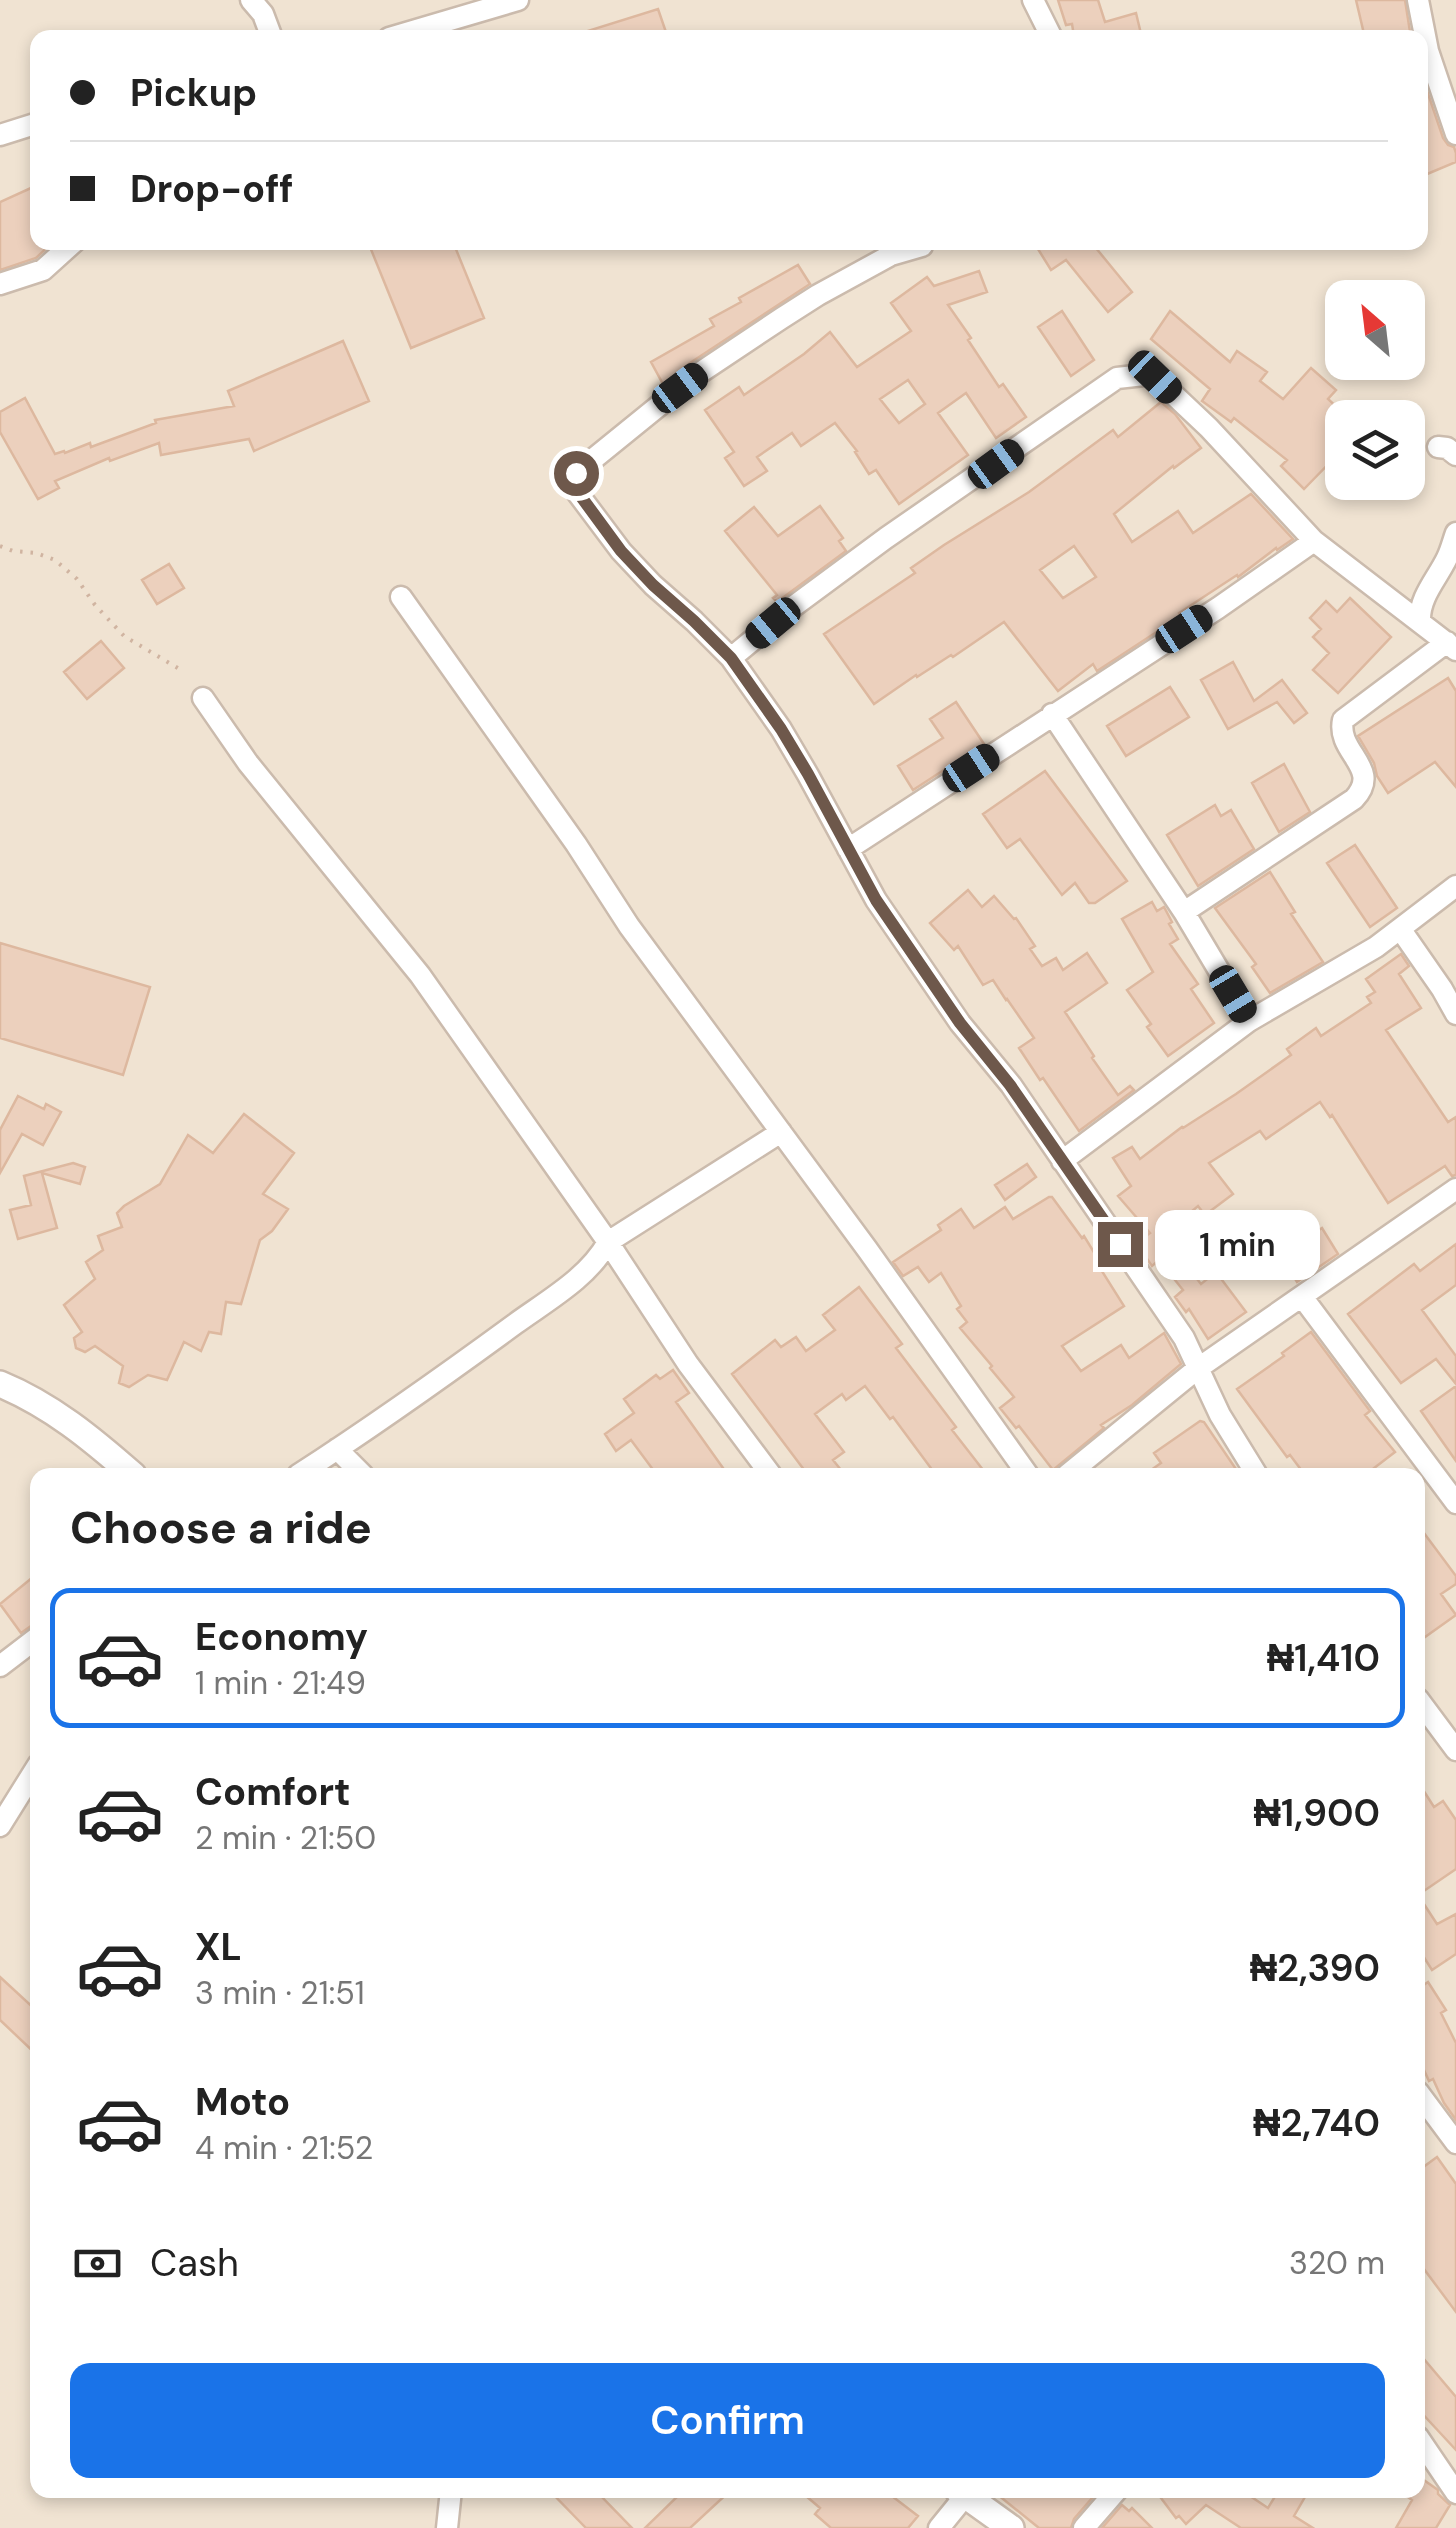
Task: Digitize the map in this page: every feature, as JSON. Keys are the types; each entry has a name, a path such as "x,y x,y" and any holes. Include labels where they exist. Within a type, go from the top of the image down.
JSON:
{"street":[{"path":"417,30 518,0"},
{"path":"1033,0 1048,30"},
{"path":"1418,0 1424,30"},
{"path":"256,5 268,30"},
{"path":"1428,50 1456,134"},
{"path":"0,135 30,126"},
{"path":"0,284 43,270 65,250"},
{"path":"908,250 891,255 818,295 698,374 573,477 574,487 621,551 731,658 781,729 876,900 960,1023 1010,1085 1184,1338 1220,1415 1253,1468"},
{"path":"731,658 886,538 1117,378 1155,377 1209,428 1314,541 1451,646 1343,720 1344,737 1364,775 1363,789 1354,799 1184,912"},
{"path":"1420,621 1424,598 1456,533"},
{"path":"848,849 1314,541"},
{"path":"401,598 576,844 629,926 1023,1468"},
{"path":"203,698 248,763 420,975 608,1242 688,1364 766,1468"},
{"path":"1052,714 1184,912 1249,1021"},
{"path":"1062,1161 1249,1021 1376,948 1456,886"},
{"path":"1401,930 1456,1014"},
{"path":"309,1468 444,1377 565,1288 590,1267 608,1242 781,1132"},
{"path":"1076,1468 1197,1369 1456,1189"},
{"path":"1303,1298 1456,1502"},
{"path":"0,1384 64,1418 126,1468"},
{"path":"338,1449 356,1468"},
{"path":"0,1666 30,1644"},
{"path":"1425,1708 1456,1750"},
{"path":"0,1826 30,1777"},
{"path":"1425,2101 1456,2143"},
{"path":"1425,2448 1456,2493"},
{"path":"447,2528 450,2498"},
{"path":"940,2528 958,2498"},
{"path":"968,2498 1011,2528"},
{"path":"1084,2528 1110,2498"}],"path":[{"path":"0,546 56,560 124,636 181,670"}],"shaded area":[{"path":"0,0 1456,0 1456,2528 0,2528"}],"building":[{"path":"1058,0 1098,0 1105,22 1136,13 1140,30 1073,30 1072,24 1066,25"},
{"path":"1356,0 1405,0 1410,30 1363,30"},
{"path":"658,9 665,30 591,30"},
{"path":"1428,94 1443,138 1454,147 1456,162 1428,174"},
{"path":"30,188 30,250 44,250 36,258 0,270 0,202"},
{"path":"371,250 456,250 484,318 411,348"},
{"path":"1039,250 1098,250 1132,292 1108,312 1066,260 1051,270"},
{"path":"798,265 810,284 663,384 651,362 714,326 710,319 741,302 739,298"},
{"path":"979,271 987,292 948,305 999,387 1003,384 1026,417 996,438 966,393 938,413 968,455 899,504 876,470 869,474 835,423 801,446 792,433 757,457 767,471 744,486 725,458 734,452 705,410 739,387 744,395 830,332 857,367 911,331 891,303 927,277 934,286","holes":["908,380 925,404 899,423 880,399"]},
{"path":"1062,311 1094,360 1071,376 1038,327"},
{"path":"1170,311 1230,362 1237,351 1267,372 1260,381 1283,399 1311,368 1336,390 1325,400 1325,467 1304,489 1281,466 1287,460 1234,418 1231,422 1202,401 1210,389 1151,339"},
{"path":"343,341 369,401 254,451 249,439 161,455 159,443 110,461 109,458 55,481 59,488 38,499 0,432 0,412 25,398 55,454 90,443 91,447 156,423 155,420 234,406 228,391"},
{"path":"1161,402 1201,448 1114,514 1132,542 1178,511 1193,533 1251,494 1293,539 1097,671 1093,664 1058,691 1004,622 874,704 824,634 915,573 911,568 1029,492 1113,430 1118,437","holes":["1074,546 1096,577 1063,598 1040,570"]},
{"path":"820,506 843,538 839,541 846,551 777,602 773,598 777,595 725,531 754,507 778,536"},
{"path":"169,564 184,588 157,604 142,580"},
{"path":"1350,598 1391,637 1338,693 1313,670 1329,653 1313,637 1321,629 1310,618 1326,601 1337,612"},
{"path":"101,641 124,668 87,699 64,672"},
{"path":"1233,662 1254,701 1282,680 1307,713 1294,723 1277,702 1228,729 1201,680"},
{"path":"1448,678 1456,691 1456,787 1435,762 1388,793 1358,736"},
{"path":"1170,687 1189,717 1126,756 1107,726"},
{"path":"956,702 984,744 913,790 898,766 943,738 930,719"},
{"path":"1284,764 1310,812 1279,832 1252,783"},
{"path":"1045,771 1127,881 1095,903 1089,903 1075,883 1062,895 1020,839 1007,848 983,814"},
{"path":"1215,805 1221,816 1231,810 1254,849 1198,886 1167,835"},
{"path":"1355,845 1397,908 1370,927 1327,863"},
{"path":"1270,872 1295,912 1291,914 1323,962 1270,993 1252,967 1256,964 1215,908"},
{"path":"968,890 982,907 994,896 1016,918 1035,946 1030,949 1042,966 1056,958 1063,970 1087,953 1107,983 1065,1012 1118,1095 1130,1086 1134,1090 1079,1131 1019,1048 1034,1038 1007,999 993,980 983,985 958,946 954,950 930,923"},
{"path":"1152,902 1157,911 1164,907 1172,922 1169,924 1178,939 1170,944 1198,984 1191,989 1214,1023 1168,1056 1127,990 1153,972 1122,919"},
{"path":"0,943 150,987 123,1075 0,1038"},
{"path":"1401,954 1409,966 1399,974 1421,1008 1386,1030 1448,1122 1456,1117 1456,1175 1452,1176 1445,1166 1388,1203 1320,1102 1266,1139 1260,1131 1209,1163 1233,1194 1205,1215 1198,1206 1163,1236 1201,1284 1216,1272 1246,1312 1208,1339 1189,1309 1186,1312 1175,1297 1183,1290 1159,1260 1152,1266 1136,1243 1150,1233 1118,1196 1131,1186 1113,1158 1132,1147 1140,1159 1291,1055 1287,1049 1316,1028 1321,1036 1371,1003 1367,997 1375,992 1366,979"},
{"path":"18,1096 44,1109 46,1104 61,1112 43,1145 22,1134 0,1173 0,1130"},
{"path":"244,1114 294,1153 263,1194 288,1209 260,1240 241,1304 226,1302 221,1334 209,1332 201,1351 184,1342 167,1380 148,1375 129,1387 119,1383 123,1366 95,1346 85,1352 76,1348 74,1338 82,1332 64,1305 95,1279 86,1262 103,1250 98,1236 122,1227 117,1213 160,1184 188,1135 213,1153"},
{"path":"73,1163 85,1167 80,1184 42,1173 57,1228 18,1239 10,1210 31,1205 24,1176"},
{"path":"1027,1164 1036,1177 1005,1200 995,1185"},
{"path":"1052,1197 1084,1236 1124,1306 1062,1346 1081,1371 1121,1345 1129,1358 1164,1333 1181,1364 1101,1425 1104,1428 1055,1468 1000,1408 1014,1397 960,1328 967,1322 941,1273 929,1282 918,1267 903,1276 893,1262 941,1230 938,1225 961,1209 974,1228 1005,1207 1013,1219"},
{"path":"1301,1225 1308,1237 1322,1228 1338,1254 1297,1282 1273,1242"},
{"path":"1456,1244 1456,1285 1422,1310 1456,1356 1456,1384 1436,1359 1401,1383 1348,1314 1414,1264 1420,1271"},
{"path":"859,1287 902,1344 896,1348 982,1468 931,1468 865,1386 846,1400 842,1394 815,1414 844,1452 833,1460 839,1468 803,1468 732,1374 775,1340 781,1347 796,1337 806,1351 835,1330 823,1315"},
{"path":"1311,1332 1370,1411 1365,1415 1395,1452 1374,1468 1300,1468 1290,1455 1287,1457 1237,1389 1284,1356 1282,1353"},
{"path":"673,1370 689,1393 676,1402 723,1468 652,1468 631,1440 616,1451 605,1434 634,1413 624,1399 656,1375 660,1379"},
{"path":"1456,1386 1456,1461 1421,1411"},
{"path":"1200,1421 1235,1468 1154,1468 1161,1463 1154,1453"},
{"path":"1425,1534 1456,1576 1456,1584 1441,1594 1456,1615 1425,1637"},
{"path":"30,1580 30,1627 21,1633 0,1604"},
{"path":"1425,1793 1434,1807 1443,1801 1456,1820 1456,1869 1425,1890"},
{"path":"1425,1906 1437,1924 1456,1914 1456,1954 1432,1970 1425,1959"},
{"path":"0,1977 30,2005 30,2048 0,2020"},
{"path":"1428,1982 1446,2010 1441,2013 1456,2043 1456,2120 1433,2079 1429,2081 1425,2072"},
{"path":"1437,2157 1456,2184 1456,2312 1425,2270 1425,2166"},
{"path":"1425,2360 1456,2397 1456,2450 1425,2417"},
{"path":"1425,2481 1450,2505 1436,2528 1396,2528 1412,2500 1409,2498 1425,2498"},
{"path":"557,2498 603,2498 632,2528 586,2528"},
{"path":"676,2498 722,2498 690,2528 645,2528"},
{"path":"808,2498 894,2498 918,2516 908,2528 831,2528 815,2514 820,2508"},
{"path":"1002,2498 1092,2498 1071,2528 1039,2528"},
{"path":"1161,2498 1253,2498 1268,2508 1274,2498 1304,2498 1294,2516 1313,2528 1241,2528 1206,2505 1186,2524 1179,2516 1176,2518"},
{"path":"1122,2505 1129,2511 1132,2508 1152,2528 1102,2528"}],"route":[{"path":"576,473 574,487 621,551 731,658 808,774 876,900 1120,1244"}]}
